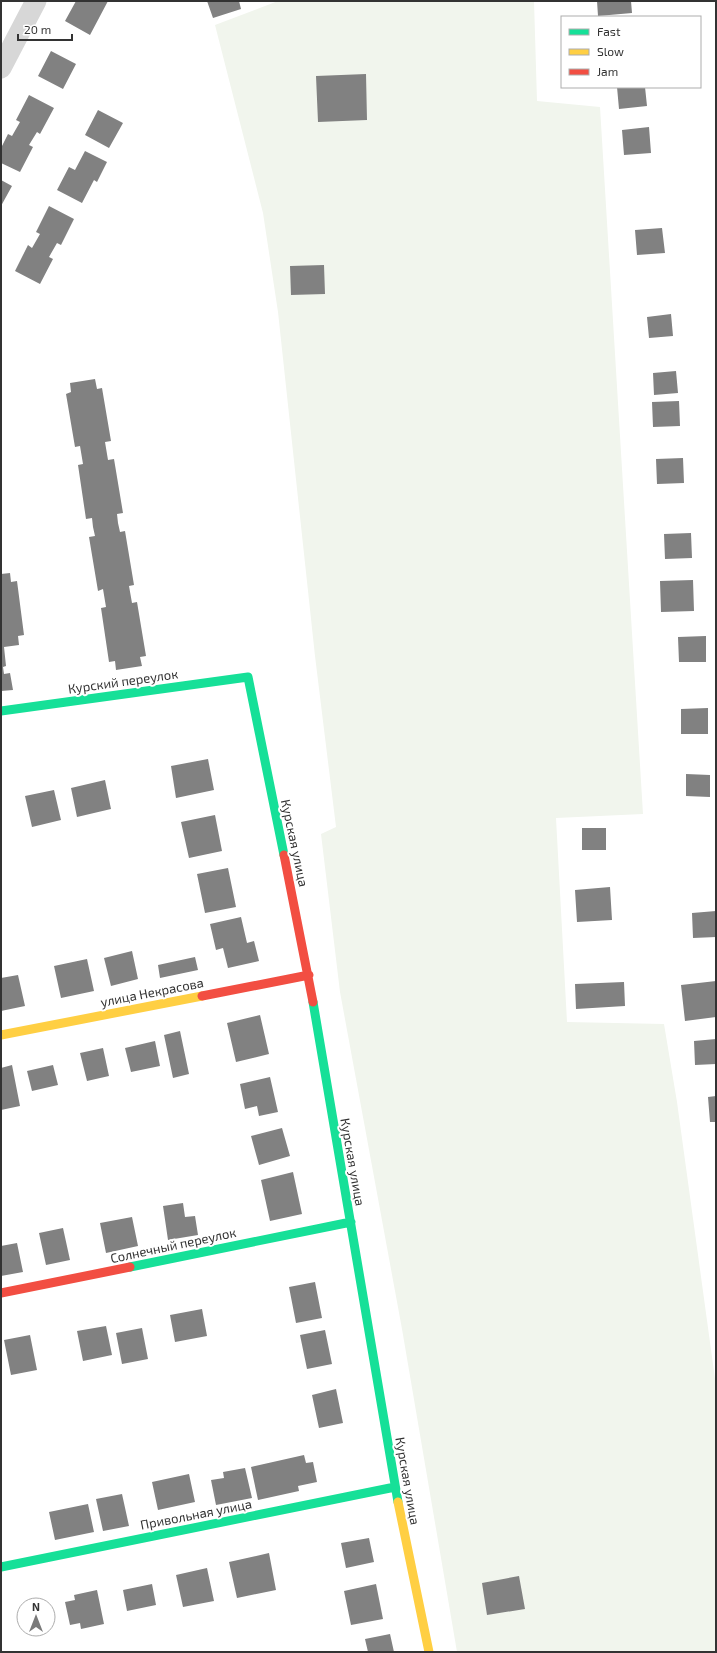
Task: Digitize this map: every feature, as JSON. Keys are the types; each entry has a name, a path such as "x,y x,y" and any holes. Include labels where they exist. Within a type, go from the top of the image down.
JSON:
{"street":[{"path":"1,68 36,1"},
{"name":"Курский переулок","path":"1,711 248,677"},
{"name":"Курская улица","path":"248,677 309,974 395,1487 429,1652"},
{"name":"улица Некрасова","path":"1,1035 309,974"},
{"name":"Солнечный переулок","path":"1,1293 350,1222"},
{"name":"Привольная улица","path":"1,1567 395,1487"}],"shaded area":[{"path":"278,1 534,1 537,101 600,107 643,814 556,818 567,1022 664,1024 677,1102 716,1386 716,1652 457,1652 402,1329 340,992 321,834 336,827 315,656 278,312 263,213 215,25"}],"building":[{"path":"76,1 108,1 90,35 65,21"},
{"path":"207,1 239,1 241,9 213,18"},
{"path":"597,1 631,1 632,13 598,16"},
{"path":"51,51 76,64 63,89 38,76"},
{"path":"366,74 367,120 318,122 316,76"},
{"path":"617,88 645,88 647,106 619,109"},
{"path":"29,95 54,108 40,134 37,132 29,145 33,147 20,172 1,163 1,148 8,134 12,136 20,122 16,120"},
{"path":"98,110 123,123 109,148 85,135"},
{"path":"649,127 651,153 624,155 622,130"},
{"path":"85,151 107,162 97,182 94,180 82,203 57,190 69,167 75,170"},
{"path":"1,180 12,186 1,206"},
{"path":"49,206 74,219 61,245 57,243 49,257 53,259 40,284 15,271 28,245 32,248 40,234 36,232"},
{"path":"662,228 665,253 637,255 635,230"},
{"path":"324,265 325,294 291,295 290,266"},
{"path":"671,314 673,336 649,338 647,317"},
{"path":"676,371 678,393 654,395 653,373"},
{"path":"95,379 97,389 102,388 111,441 105,442 108,460 114,459 123,513 117,514 118,523 120,532 125,531 134,585 129,586 132,603 137,602 146,656 140,657 142,666 116,670 115,661 109,662 101,608 106,607 103,589 98,591 89,537 95,536 92,518 86,519 78,465 83,464 80,446 75,447 66,394 71,392 70,383"},
{"path":"679,401 680,426 653,427 652,402"},
{"path":"683,458 684,483 657,484 656,459"},
{"path":"691,533 692,558 665,559 664,534"},
{"path":"10,573 11,582 17,581 24,635 18,636 19,645 4,647 6,666 3,667 4,674 10,673 13,690 1,691 1,574"},
{"path":"693,580 694,611 661,612 660,581"},
{"path":"706,636 706,662 679,662 678,637"},
{"path":"708,708 708,734 681,734 681,709"},
{"path":"208,759 214,790 176,798 171,766"},
{"path":"686,774 710,775 710,797 686,796"},
{"path":"105,780 111,809 77,817 71,788"},
{"path":"54,790 61,820 32,827 25,796"},
{"path":"215,815 222,851 189,858 181,822"},
{"path":"582,828 606,828 606,850 582,850"},
{"path":"228,868 236,907 205,913 197,874"},
{"path":"610,887 612,920 577,922 575,890"},
{"path":"716,911 716,937 693,938 692,913"},
{"path":"241,917 247,943 254,941 259,961 228,968 223,948 216,950 210,924"},
{"path":"132,951 138,979 111,986 104,958"},
{"path":"195,957 198,970 160,978 158,965"},
{"path":"87,959 94,991 61,998 54,966"},
{"path":"18,975 25,1006 1,1011 1,978"},
{"path":"716,981 716,1017 685,1021 681,985"},
{"path":"624,982 625,1006 576,1009 575,984"},
{"path":"260,1015 269,1054 236,1062 227,1023"},
{"path":"180,1031 189,1074 173,1078 164,1035"},
{"path":"716,1039 716,1064 695,1065 694,1041"},
{"path":"155,1041 160,1066 131,1072 125,1048"},
{"path":"103,1048 109,1076 87,1081 80,1053"},
{"path":"12,1065 20,1106 1,1110 1,1068"},
{"path":"53,1065 58,1085 32,1091 27,1071"},
{"path":"270,1077 278,1112 259,1116 257,1106 245,1109 240,1084"},
{"path":"716,1096 716,1122 710,1122 708,1097"},
{"path":"282,1128 290,1156 259,1165 251,1136"},
{"path":"293,1172 302,1214 270,1221 261,1180"},
{"path":"183,1203 185,1217 195,1216 198,1235 168,1240 163,1206"},
{"path":"132,1217 138,1246 106,1253 100,1223"},
{"path":"63,1228 70,1260 46,1265 39,1233"},
{"path":"17,1243 23,1272 1,1276 1,1246"},
{"path":"315,1282 322,1318 296,1323 289,1287"},
{"path":"202,1309 207,1336 175,1342 170,1315"},
{"path":"106,1326 112,1355 83,1361 77,1331"},
{"path":"142,1328 148,1359 122,1364 116,1333"},
{"path":"325,1330 332,1364 307,1369 300,1335"},
{"path":"30,1335 37,1370 11,1375 4,1340"},
{"path":"336,1389 343,1423 319,1428 312,1395"},
{"path":"304,1455 306,1463 313,1462 317,1482 298,1486 299,1491 258,1500 251,1467"},
{"path":"245,1468 252,1498 216,1505 211,1480 224,1478 223,1472"},
{"path":"189,1474 195,1502 158,1510 152,1482"},
{"path":"122,1494 129,1526 103,1531 96,1499"},
{"path":"88,1504 94,1532 55,1540 49,1512"},
{"path":"369,1538 374,1562 346,1568 341,1543"},
{"path":"269,1553 276,1590 237,1598 229,1562"},
{"path":"207,1568 214,1601 183,1607 176,1575"},
{"path":"519,1576 525,1609 487,1615 482,1583"},
{"path":"152,1584 156,1605 127,1611 123,1590"},
{"path":"376,1584 383,1619 351,1625 344,1591"},
{"path":"97,1590 104,1624 81,1629 80,1623 70,1625 65,1602 75,1600 74,1595"},
{"path":"390,1634 394,1652 368,1652 365,1639"}],"traffic: fast":[{"path":"1,711 248,677 284,855"},
{"path":"313,1002 398,1502"},
{"path":"130,1267 351,1222"},
{"path":"1,1567 395,1487"}],"traffic: slow":[{"path":"1,1035 202,996"},
{"path":"398,1502 429,1652"}],"traffic: jam":[{"path":"284,855 313,1002"},
{"path":"202,996 309,975"},
{"path":"1,1293 130,1267"}]}
